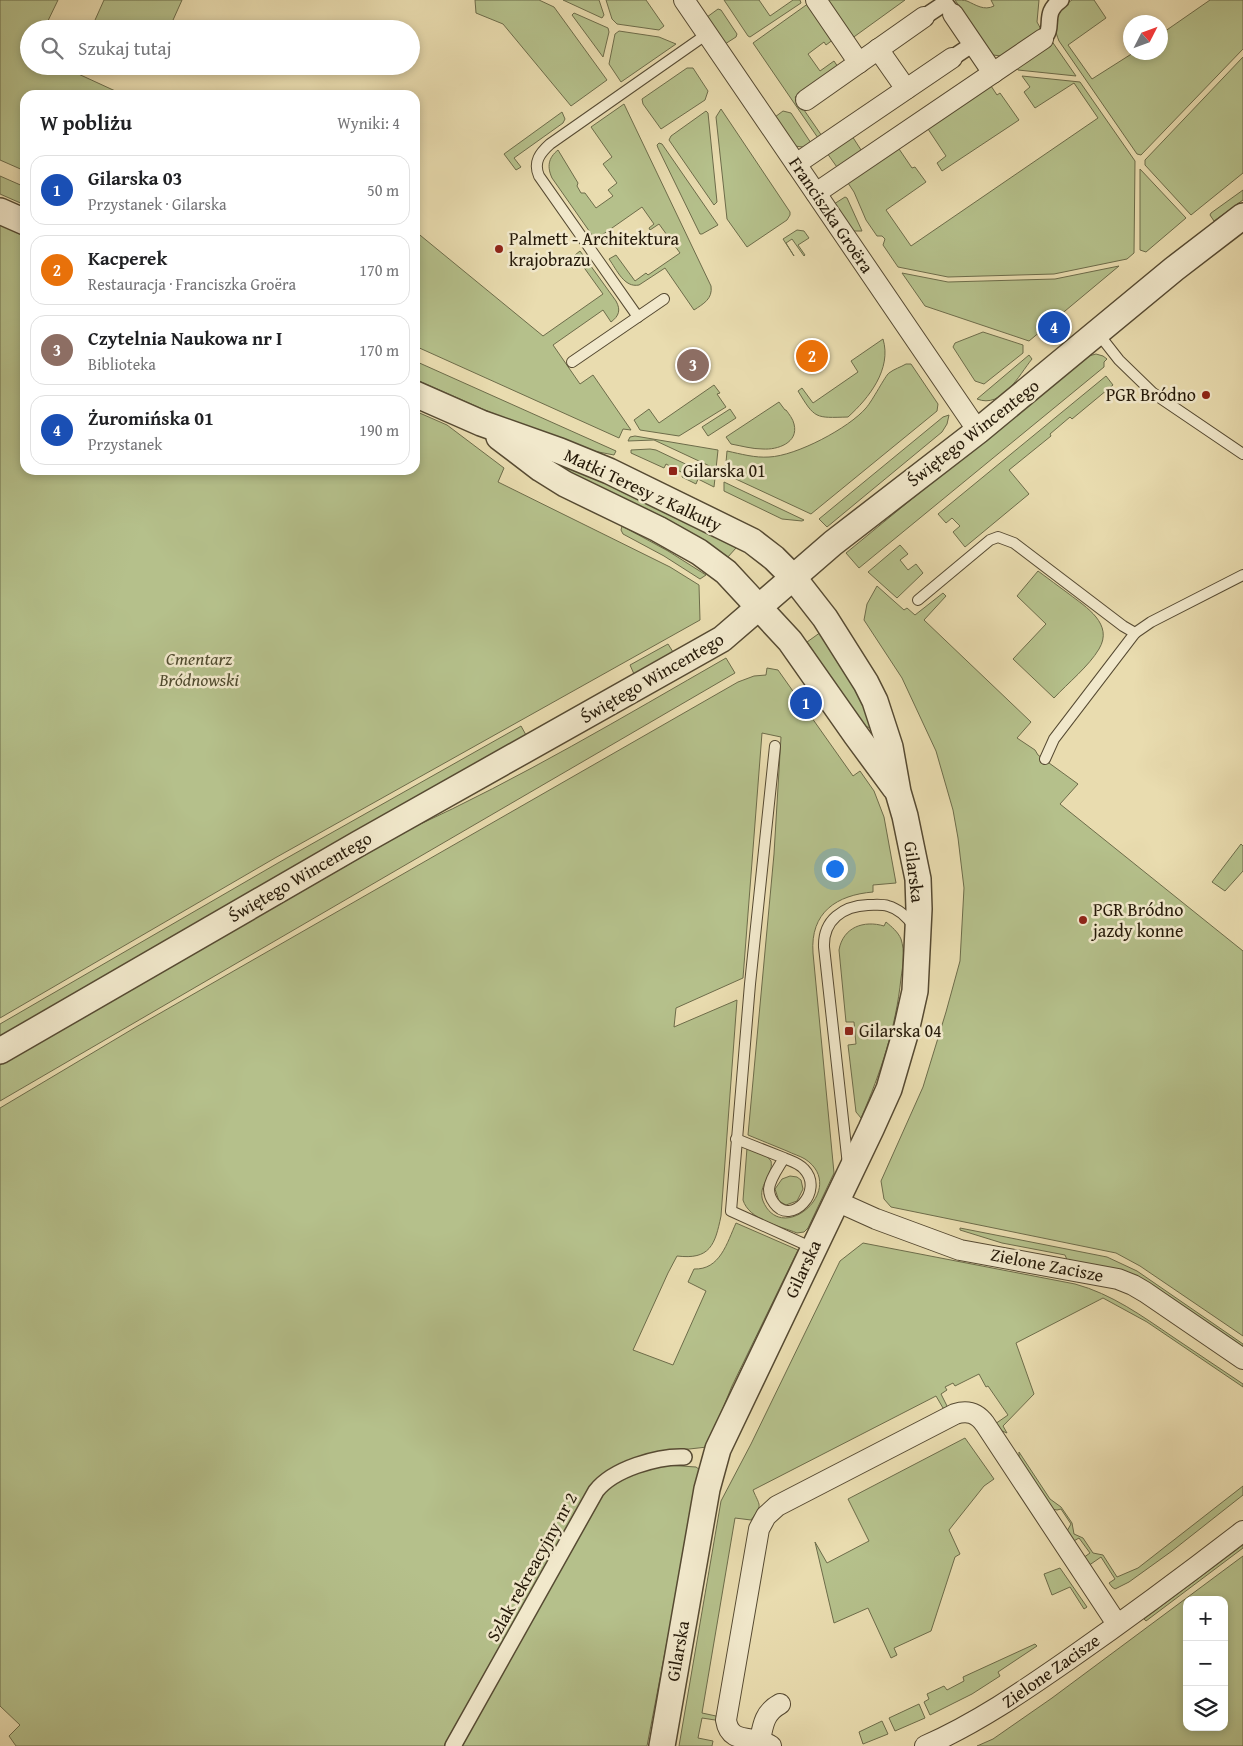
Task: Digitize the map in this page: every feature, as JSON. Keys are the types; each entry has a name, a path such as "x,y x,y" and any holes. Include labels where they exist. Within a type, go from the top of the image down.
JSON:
{"street":[{"name":"Franciszka Groëra","path":"684,0 978,431"},
{"path":"816,0 859,63"},
{"path":"816,193 1043,39 1049,31 1048,17 1051,10 1061,0"},
{"path":"806,100 945,3 993,73"},
{"path":"796,164 973,44"},
{"path":"878,50 906,89"},
{"path":"0,211 20,220"},
{"name":"Świętego Wincentego","path":"0,1051 358,844 713,645 760,607 838,538 978,431 1174,269 1243,216"},
{"name":"Matki Teresy z Kalkuty","path":"420,396 481,423 560,451 675,503 752,541 794,577"},
{"name":"Matki Teresy z Kalkuty","path":"481,423 541,469 565,484 658,529 699,552 726,572 760,607"},
{"name":"Gilarska","path":"662,1746 706,1489 715,1458 889,1089 898,1062 915,991 918,879 898,792 890,747 875,701 866,683 825,618 794,577"},
{"name":"Gilarska","path":"760,607 790,641 898,792"},
{"name":"Zielone Zacisze","path":"836,1201 876,1219 960,1250 1094,1274 1126,1282 1145,1292 1243,1359"},
{"path":"780,1704 771,1710 766,1717 765,1743 736,1737 728,1729 726,1720 759,1529 763,1520 775,1508 960,1413 970,1412 985,1424 1117,1624"},
{"name":"Szlak rekreacyjny nr 2","path":"452,1746 596,1490 608,1480 637,1466 660,1459 684,1456"},
{"name":"Zielone Zacisze","path":"925,1746 998,1708 1117,1624 1243,1531"}],"lane":[{"path":"638,317 541,178 537,169 537,162 541,153 550,144 707,34"},
{"path":"572,362 664,299"},
{"path":"1097,332 1120,360 1153,393 1243,454"},
{"path":"918,600 990,540 1002,537 1014,543 1123,626 1135,633"},
{"path":"1045,759 1054,739 1135,633 1151,622 1243,575"},
{"path":"775,746 750,984 736,1139 732,1211 813,1248"},
{"path":"849,1173 824,947 826,932 833,919 842,912 861,905 879,905 889,906 900,912 912,924 918,934"},
{"path":"736,1139 797,1163 810,1177 811,1190 803,1204 794,1210 786,1212 780,1210 774,1204 770,1198 769,1190 771,1182 784,1158"}],"green space":[{"path":"0,0 58,0 48,20 20,20 20,75 81,75 113,90 20,90 20,169 0,160"},
{"path":"104,0 182,0 173,20 95,20"},
{"path":"475,0 539,0 554,7 607,80 571,106 503,24 476,13"},
{"path":"563,0 599,0 604,15 602,18"},
{"path":"606,0 646,0 664,26 659,30 617,24 612,19"},
{"path":"724,0 759,0 770,16 793,0 800,0 801,3 750,37"},
{"path":"823,0 905,0 851,39"},
{"path":"955,0 966,1 987,8 994,6 991,0 1039,0 1037,22 1042,31 1001,56 993,55 956,8 959,6"},
{"path":"1072,0 1094,0 1106,18 1068,45 1092,79 1123,59 1168,60 1168,29 1210,0 1243,0 1243,49 1141,155 1137,154 1059,41 1055,23 1058,13"},
{"path":"809,3 834,39 826,45 824,42 808,54 820,71 834,61 838,67 795,97 822,136 818,138 753,43"},
{"path":"718,9 721,10 737,34 736,37 725,44 707,17"},
{"path":"574,13 608,28 609,32 603,57 572,15"},
{"path":"619,31 659,37 676,44 621,82 609,64 615,34"},
{"path":"1051,40 1076,76 1018,70 1015,65"},
{"path":"1243,57 1243,173 1191,215 1145,165 1145,160"},
{"path":"687,68 693,68 708,91 705,100 661,129 643,104 642,99"},
{"path":"1022,76 1080,82 1135,161 1134,253 1127,259 1054,274 948,277 898,267 883,245 885,239 882,236 877,236 866,220 854,192 846,180 897,146 912,168 915,167 926,182 886,210 911,246 1098,118 1074,83 1035,108 1024,92 1030,87"},
{"path":"989,83 997,95 1000,93 1019,120 942,171 937,163 946,156 926,126"},
{"path":"624,104 711,286 709,298 694,310 665,268 639,285 634,285 629,284 621,277 609,259 616,255 635,281 646,273 648,275 680,253 659,224 650,230 649,228 654,224 642,207 602,235 606,240 599,245 550,174 550,159 558,150 578,183 577,186 581,193 585,193 596,208 613,196 608,190 617,183 603,164 612,157 591,127"},
{"path":"721,109 790,212 787,220 747,247 727,219 716,117"},
{"path":"706,111 708,113 717,202 714,205 669,140 671,136"},
{"path":"783,111 791,113 811,143 803,147 794,146 775,117"},
{"path":"562,112 565,119 563,123 514,158 521,167 516,170 504,154"},
{"path":"852,136 863,153 839,170 827,153"},
{"path":"659,143 662,144 718,225 700,234 658,148 657,145"},
{"path":"1140,169 1186,218 1146,252 1140,250"},
{"path":"0,176 20,185 20,203 0,194"},
{"path":"1243,190 1243,200 1214,221 1210,215 1211,213"},
{"path":"845,197 862,231 852,231 834,204"},
{"name":"Cmentarz Bródnowski","path":"0,224 20,233 20,475 420,475 420,413 447,425 504,468 498,482 670,567 699,585 700,620 275,858 0,1018"},
{"path":"797,230 804,231 809,238 798,245 804,256 792,239 786,243 794,256 783,239"},
{"path":"420,235 543,336 603,294 575,255 580,251 616,301 618,313 611,322 603,310 553,345 580,384 593,375 631,430 623,429 619,438 420,348"},
{"path":"1119,266 1029,341 925,306 902,273 948,282 1055,279"},
{"path":"983,332 1023,345 1023,353 984,384 975,381 953,347 955,343"},
{"path":"883,339 884,361 877,382 864,401 848,417 822,417 808,407 798,391 802,388 813,403 858,372 851,361"},
{"path":"1096,354 1107,359 1104,362 1104,367 859,568 846,553 1085,357"},
{"path":"1029,355 1032,359 1009,389 1002,395 986,401 977,399"},
{"path":"420,363 616,451 614,455 578,448 512,422 420,381"},
{"path":"906,364 911,364 938,404 937,411 811,514 725,474 727,451 758,457 769,457 793,452 835,432 866,408 889,373"},
{"path":"1106,376 1113,385 1072,419 1070,417 1050,434 1051,436 1009,470 1029,494 965,547 953,532 960,526 952,518 946,523 938,514"},
{"path":"714,385 720,393 717,394 726,407 679,436 640,430 634,420 649,409 659,423"},
{"path":"779,402 792,418 795,431 790,441 780,447 769,449 731,444 726,437"},
{"path":"730,409 736,418 708,436 702,427"},
{"path":"949,415 947,424 942,432 827,527 819,519 943,417"},
{"path":"635,436 718,450 716,469 654,440 628,441 630,437"},
{"path":"631,450 656,450 715,478 714,487 698,479 696,484 682,477 683,473 666,464 664,468 631,453"},
{"path":"553,459 701,525 736,548 727,558 554,465"},
{"path":"724,482 804,520 782,519 724,491"},
{"path":"622,526 668,551 706,575 700,579 664,556 623,534"},
{"path":"900,545 908,554 900,560 908,570 916,564 923,573 897,598 868,572"},
{"path":"1038,571 1090,611 1101,624 1103,632 1103,640 1095,655 1054,698 1013,659 1046,624 1017,596"},
{"path":"877,586 904,610 907,608 915,615 943,593 946,596 924,620 1031,722 1017,738 1078,784 1060,804 1243,951 1243,1336 1140,1266 1116,1253 891,1207 884,1199 881,1181 923,1087 960,961 964,888 953,810 936,751 902,678 864,620 867,604"},
{"path":"821,632 850,678 873,726 870,728 863,725 807,642"},
{"path":"668,644 673,652 634,674 630,665"},
{"path":"726,658 735,673 0,1101 0,1065 412,828 532,768"},
{"path":"767,668 778,670 853,776 860,771 874,791 884,817 896,883 873,885 873,892 848,897 837,902 821,916 816,927 813,939 813,953 834,1173 808,1228 804,1232 797,1233 758,1217 746,1207 743,1200 747,1148 765,1154 771,1161 770,1171 762,1190 762,1195 763,1201 772,1214 784,1218 796,1216 808,1208 816,1197 820,1184 817,1171 805,1159 748,1135 774,854 781,737 762,733 743,978 676,1008 674,1027 737,1000 721,1216 713,1242 704,1253 688,1257 677,1256 633,1350 673,1365 706,1291 688,1282 694,1269 710,1265 721,1254 736,1223 798,1250 732,1386 707,1447 654,1453 610,1473 447,1746 16,1746 9,1736 20,1725 0,1706 0,1108 136,1027 738,682 754,676 766,675"},
{"path":"521,726 526,735 0,1039 0,1024 278,863"},
{"path":"1241,844 1243,846 1243,871 1225,891 1212,882"},
{"path":"886,922 897,932 902,944 903,953 899,996 887,1049 861,1118 856,1112 848,1045 856,1044 854,1022 846,1022 839,950 845,936 856,927 869,924 884,926"},
{"path":"790,1176 801,1180 803,1189 797,1201 786,1205 779,1201 775,1189 782,1179"},
{"path":"960,1228 1107,1257 1137,1271 1243,1344 1243,1352 1068,1262 1065,1255 1002,1243 960,1230"},
{"path":"863,1243 1089,1288 1138,1314 1243,1384 1243,1387 1147,1322 1103,1298 1016,1343 1034,1394 1003,1426 1007,1433 995,1424 1008,1415 988,1386 986,1387 979,1374 955,1386 953,1383 945,1387 947,1390 941,1394 947,1406 945,1409 936,1396 753,1490 759,1503 759,1508 751,1520 735,1518 702,1713 716,1716 717,1718 715,1720 702,1718 698,1738 713,1741 712,1746 679,1746 721,1501 751,1444 840,1261"},
{"path":"965,1438 994,1479 984,1486 949,1530 960,1554 955,1557 931,1631 894,1648 897,1655 891,1658 868,1608 834,1623 815,1542 827,1563 869,1541 848,1499"},
{"path":"1019,1452 1050,1499 1061,1507 1072,1523 1074,1534 1083,1538 1093,1553 1103,1555 1117,1577 1138,1568 1243,1486 1243,1495 1172,1551 1129,1582 1115,1589 1109,1583 1115,1579 1101,1557 1088,1566 1083,1558 1090,1553 1079,1538 1072,1542 1067,1531 1071,1524 1061,1509 1052,1509 1022,1465"},
{"path":"666,1465 696,1467 700,1470 647,1746 458,1746 603,1490 639,1470"},
{"path":"1243,1545 1243,1548 1146,1621 1144,1619"},
{"path":"1243,1556 1243,1746 977,1746 993,1739 1052,1698 1183,1601 1183,1731 1228,1731 1228,1596 1189,1596"},
{"path":"1060,1568 1087,1607 1084,1609 1070,1587 1052,1595 1044,1574"},
{"path":"1035,1644 1037,1646 998,1672 1000,1676 972,1694 930,1715 924,1702 929,1699 927,1694 944,1686 947,1690 964,1681 963,1677"},
{"path":"919,1704 925,1718 895,1731 889,1718"},
{"path":"882,1721 888,1734 863,1744 859,1732"}],"place":[{"name":"Palmett - Architektura krajobrazu","path":"499,249"},
{"name":"Żuromińska 01","path":"1054,327"},
{"name":"Kacperek","path":"812,356"},
{"name":"Czytelnia Naukowa nr I","path":"693,365"},
{"name":"PGR Bródno","path":"1206,395"},
{"name":"Gilarska 01","path":"673,471"},
{"name":"Gilarska 03","path":"806,703"},
{"name":"PGR Bródno jazdy konne","path":"1083,920"},
{"name":"Gilarska 04","path":"849,1031"}]}
